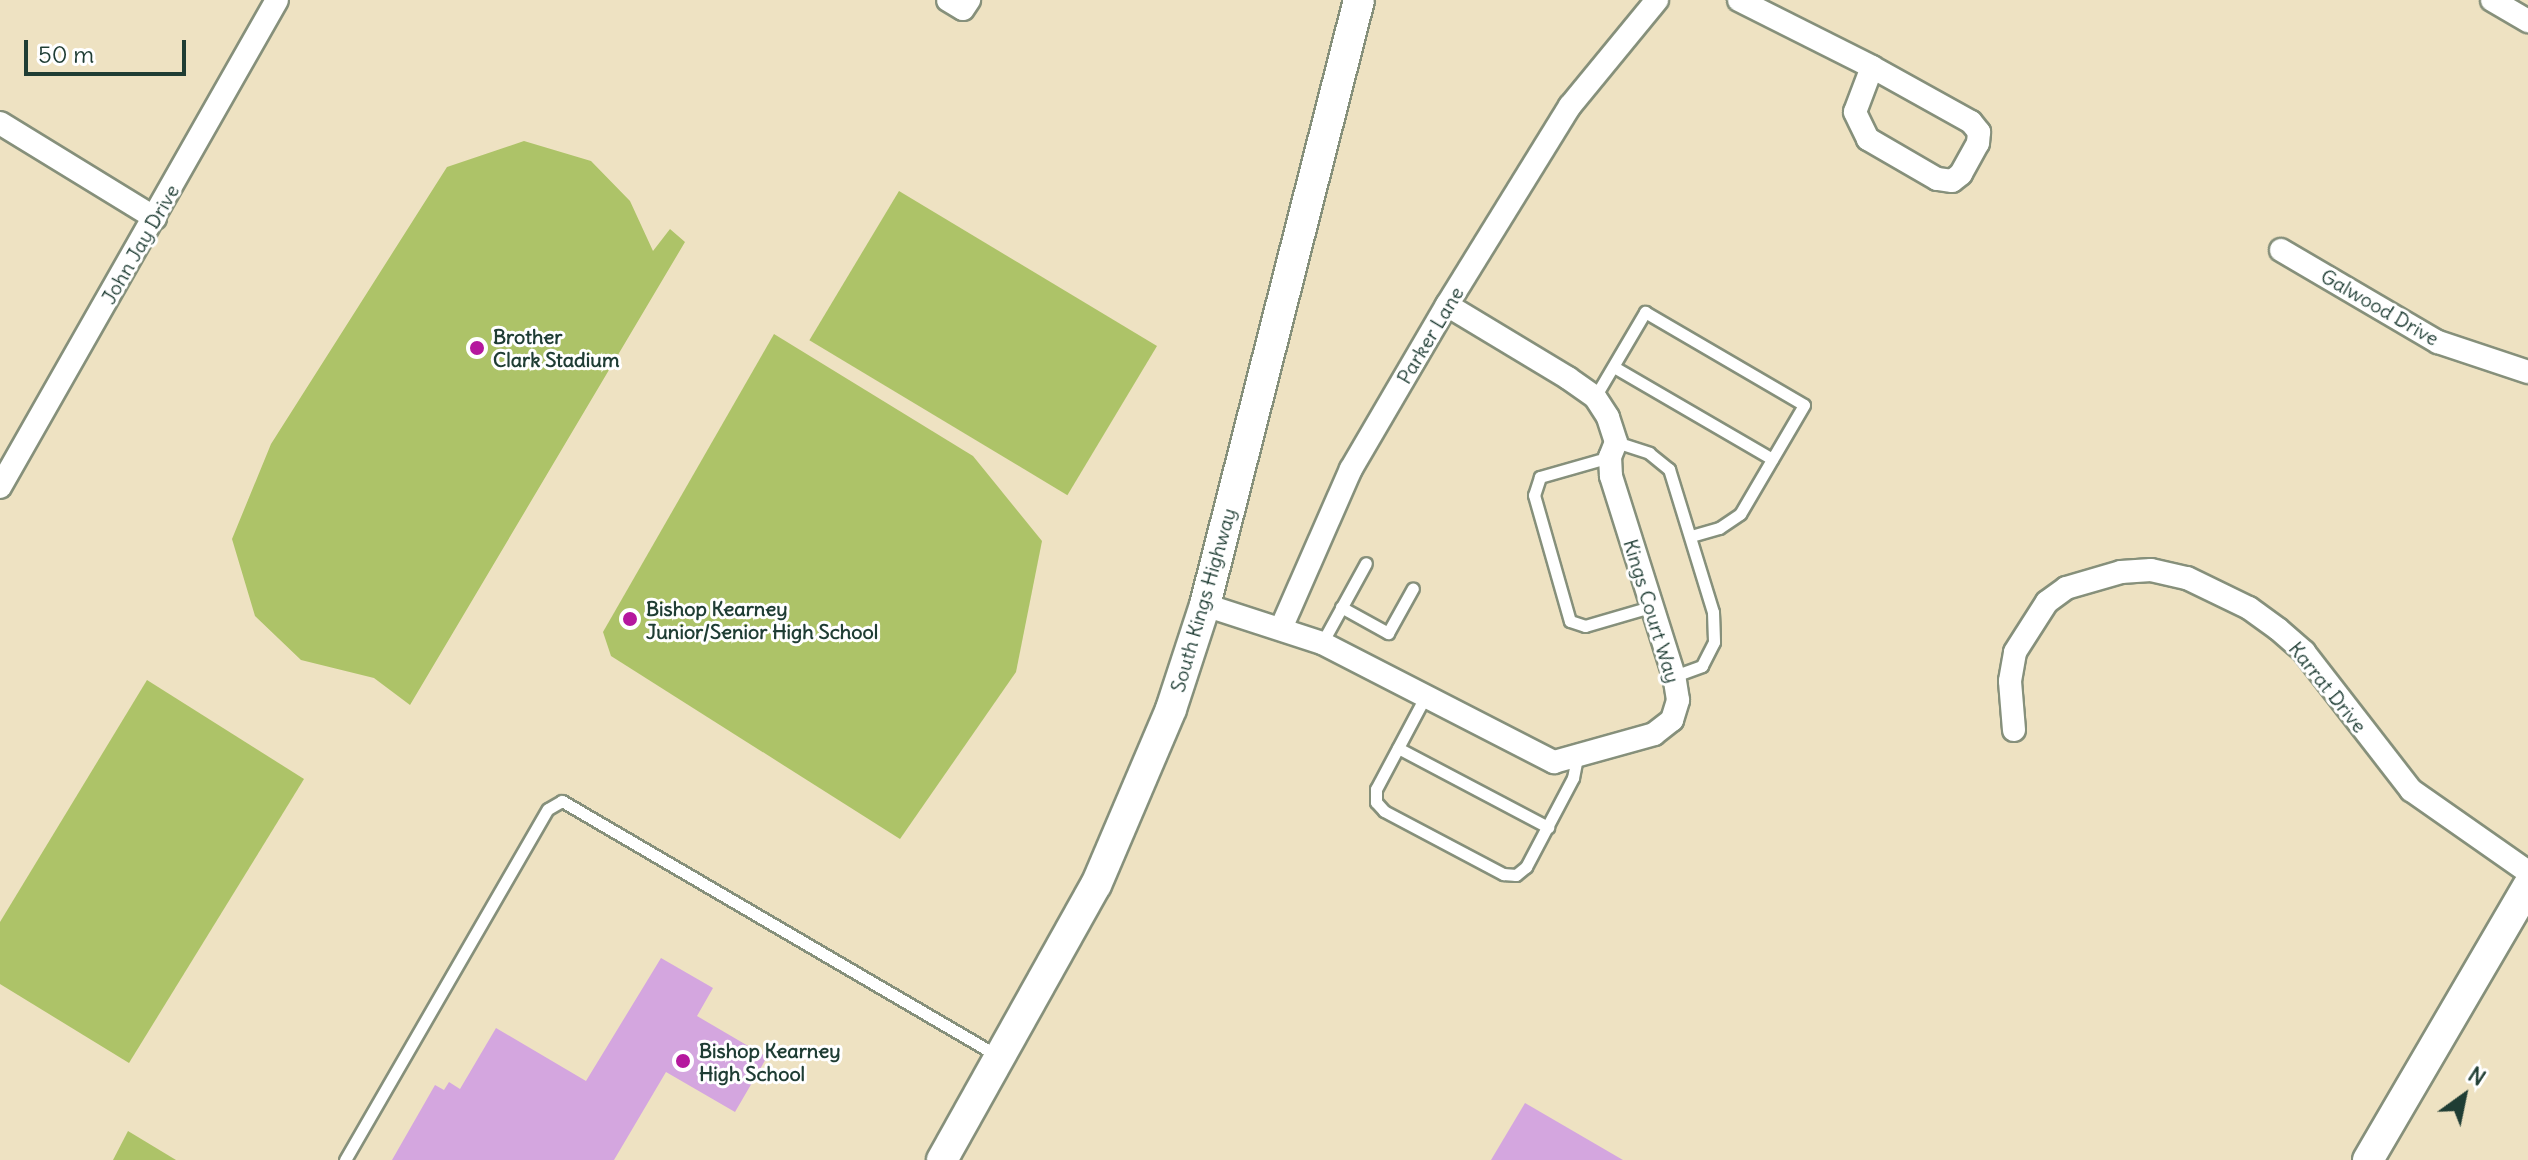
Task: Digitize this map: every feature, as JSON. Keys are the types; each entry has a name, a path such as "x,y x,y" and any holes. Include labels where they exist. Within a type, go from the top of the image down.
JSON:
{"main road":[{"name":"South Kings Highway","path":"942,1160 1002,1058 1125,825 1205,605 1359,0"},
{"path":"2368,1160 2528,886"}],"street":[{"name":"John Jay Drive","path":"0,487 277,0"},
{"path":"948,0 963,9 969,0"},
{"name":"Parker Lane","path":"1282,626 1351,469 1447,305 1570,106 1657,0"},
{"path":"1739,0 1872,67 1971,122 1979,132 1978,143 1961,174 1952,181 1937,179 1868,139 1855,112 1872,67"},
{"path":"2492,0 2528,21"},
{"path":"0,123 155,218"},
{"name":"Galwood Drive","path":"2281,250 2438,342 2528,372"},
{"path":"1447,305 1595,397"},
{"name":"Kings Court Way","path":"1282,626 1322,643 1554,762 1654,734 1672,720 1678,700 1674,676 1650,607 1613,450 1595,397"},
{"name":"Karrat Drive","path":"2014,730 2010,681 2015,652 2047,602 2066,588 2121,572 2187,578 2249,608 2278,629 2304,652 2411,790 2528,872"},
{"path":"1205,605 1282,626"}],"lane":[{"path":"1595,397 1645,312 1804,405 1740,514 1719,528 1691,536"},
{"path":"1614,367 1772,459"},
{"path":"1650,607 1585,626 1570,621 1534,495 1540,477 1613,450 1649,453 1669,469 1713,612 1714,642 1702,666 1674,676"},
{"path":"1322,643 1366,563"},
{"path":"1341,607 1388,633 1413,588"},
{"path":"1425,697 1376,789 1376,802 1384,811 1476,860 1516,875 1526,867 1573,778 1577,757"},
{"path":"1398,748 1548,827"},
{"path":"345,1160 548,809 562,801 1002,1058"}],"green space":[{"name":"Brother Clark Stadium","path":"524,141 591,161 630,201 653,251 670,229 685,242 410,705 374,678 301,660 255,616 232,539 271,444 447,167"},
{"path":"899,191 1157,346 1067,495 809,340"},
{"path":"774,334 973,456 1042,541 1016,672 900,839 611,656 603,632"},
{"path":"147,680 304,779 129,1063 0,984 0,922"},
{"path":"128,1131 176,1160 113,1160"}],"building":[{"name":"Bishop Kearney High School","path":"661,958 713,988 697,1016 767,1057 735,1112 666,1072 614,1160 392,1160 435,1085 444,1090 449,1082 460,1089 496,1028 586,1081"},
{"path":"1525,1103 1623,1160 1491,1160"}],"place":[{"name":"Brother Clark Stadium","path":"477,348"},
{"name":"Bishop Kearney Junior/Senior High School","path":"630,619"},
{"name":"Bishop Kearney High School","path":"683,1061"}]}
